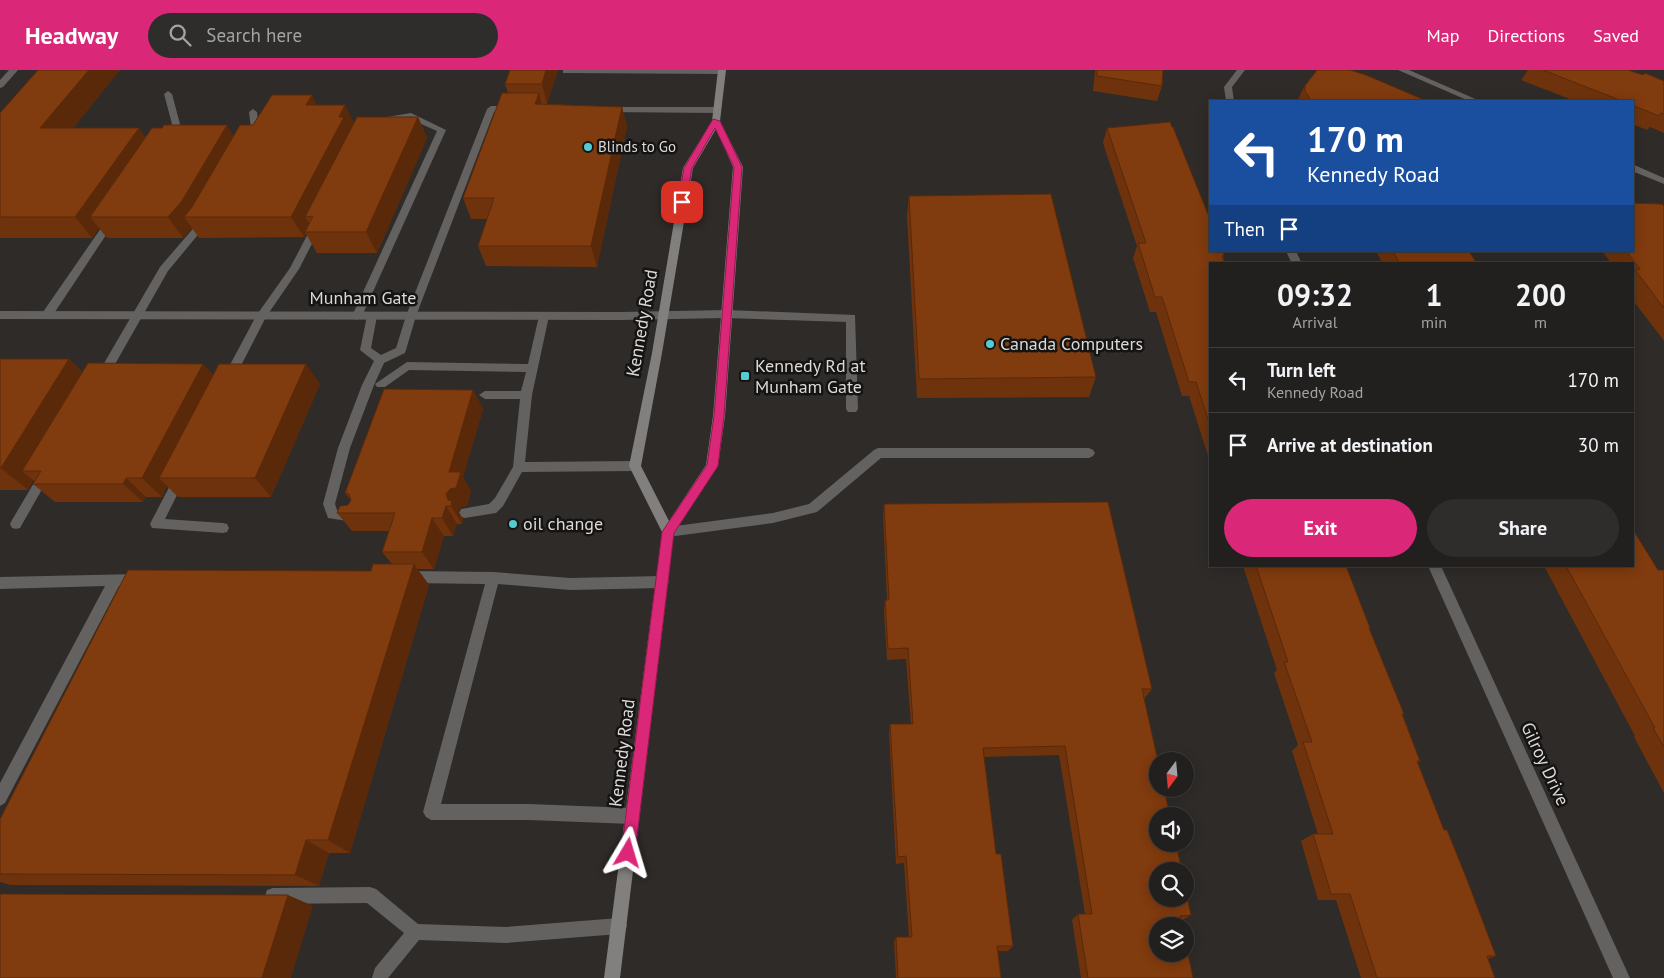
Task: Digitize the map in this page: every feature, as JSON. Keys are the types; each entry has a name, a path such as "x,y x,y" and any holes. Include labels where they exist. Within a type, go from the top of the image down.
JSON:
{"main road":[{"name":"Kennedy Road","path":"635,466 657,353 688,168 716,121 722,71"},
{"name":"Kennedy Road","path":"612,978 668,532 712,466 719,416 738,167 716,121"},
{"path":"635,466 668,532"}],"street":[{"path":"0,85 14,70"},
{"path":"1230,100 1228,87 1241,70"},
{"path":"1402,70 1474,100"},
{"path":"566,72 722,71"},
{"path":"159,148 176,124 168,94"},
{"path":"357,517 332,514 328,504 344,448 368,385 380,360 400,350 411,316 491,109 520,109"},
{"path":"600,110 717,110"},
{"path":"246,145 255,129 252,112"},
{"path":"357,316 442,130 412,116 377,122"},
{"path":"1634,168 1664,181"},
{"path":"94,390 139,316 164,269 202,225 211,209"},
{"path":"47,315 116,212"},
{"path":"223,392 261,316 294,269 320,217"},
{"name":"Munham Gate","path":"0,315 662,316 727,314 851,318 852,409"},
{"path":"372,316 365,350 380,360"},
{"path":"465,513 492,509 500,502 519,467 526,395 544,316"},
{"path":"368,385 381,384 407,366 531,368"},
{"path":"381,384 393,391"},
{"path":"485,395 526,395"},
{"path":"668,532 773,518 813,508 878,453 1089,453"},
{"path":"187,462 156,524 223,528"},
{"path":"16,524 50,465"},
{"path":"519,467 635,466"},
{"name":"Gilroy Drive","path":"1434,567 1622,978"},
{"path":"394,577 493,578 570,584 662,582"},
{"path":"493,578 431,812 528,812 632,816"},
{"path":"0,583 152,579"},
{"path":"0,798 115,581"},
{"path":"261,896 370,895 415,932 506,934 619,926"},
{"path":"380,978 381,974 415,932"}],"building":[{"path":"38,70 89,70 40,128 139,128 75,217 0,217 0,113"},
{"path":"510,70 546,70 542,84 505,84"},
{"path":"1097,70 1163,70 1162,86 1097,76"},
{"path":"1317,70 1350,70 1425,100 1310,100 1304,87"},
{"path":"1543,70 1628,70 1643,75 1645,73 1664,81 1664,114 1661,113 1659,116 1634,106 1634,100 1619,100"},
{"path":"502,93 539,93 535,104 622,107 591,246 478,246 494,198 463,198"},
{"path":"272,95 312,95 306,105 345,105 339,117 344,117 291,217 184,217 192,207 240,125 253,125"},
{"path":"357,117 418,117 366,232 305,232 313,216 305,217"},
{"path":"1170,122 1209,217 1209,252 1223,252 1224,256 1222,256 1224,262 1209,262 1209,422 1196,382 1189,382 1162,297 1155,297 1138,243 1146,243 1107,128"},
{"path":"164,125 227,125 182,201 168,217 90,217 152,128 162,128"},
{"path":"1051,194 1096,377 919,379 909,196"},
{"path":"1634,203 1662,204 1664,206 1664,308 1635,270 1640,269 1627,252 1634,252"},
{"path":"1394,252 1470,252 1476,262 1399,262"},
{"path":"0,359 69,359 1,468 0,468"},
{"path":"88,363 203,364 142,478 126,478 123,484 33,484 41,471 22,471"},
{"path":"219,364 306,364 255,478 159,478"},
{"path":"384,389 473,390 449,472 461,472 456,488 450,489 446,494 448,500 452,501 451,506 446,506 442,518 432,518 422,552 382,552 395,513 337,513 340,506 348,505 351,500 349,494 345,493"},
{"path":"1108,502 1152,689 1142,689 1156,752 1149,752 1149,798 1166,798 1168,807 1149,807 1149,852 1178,852 1180,862 1149,862 1149,907 1189,907 1191,915 1149,917 1149,962 1190,962 1193,978 1088,978 1078,914 1092,914 1065,746 983,748 996,854 1001,854 1013,946 997,946 1001,978 898,978 896,937 912,937 906,856 898,857 890,724 913,724 908,648 888,649 885,600 889,600 884,504"},
{"path":"1634,531 1658,570 1664,570 1664,747 1653,728 1655,728 1567,567 1634,567"},
{"path":"373,564 414,564 328,840 306,840 295,875 0,874 0,819 128,570 371,571"},
{"path":"1256,567 1346,567 1404,714 1402,714 1420,761 1417,761 1444,830 1447,830 1496,956 1487,956 1495,978 1377,978 1350,894 1331,894 1313,834 1333,834 1303,742 1312,742 1284,662 1288,662"},
{"path":"0,894 288,895 262,978 0,978"}],"place":[{"name":"Blinds to Go","path":"588,147"},
{"name":"Canada Computers","path":"990,344"},
{"name":"Kennedy Rd at Munham Gate","path":"745,376"},
{"name":"oil change","path":"513,524"}],"route":[{"path":"628,853 668,532 712,466 719,416 738,167 716,121 688,168 682,202"}]}
